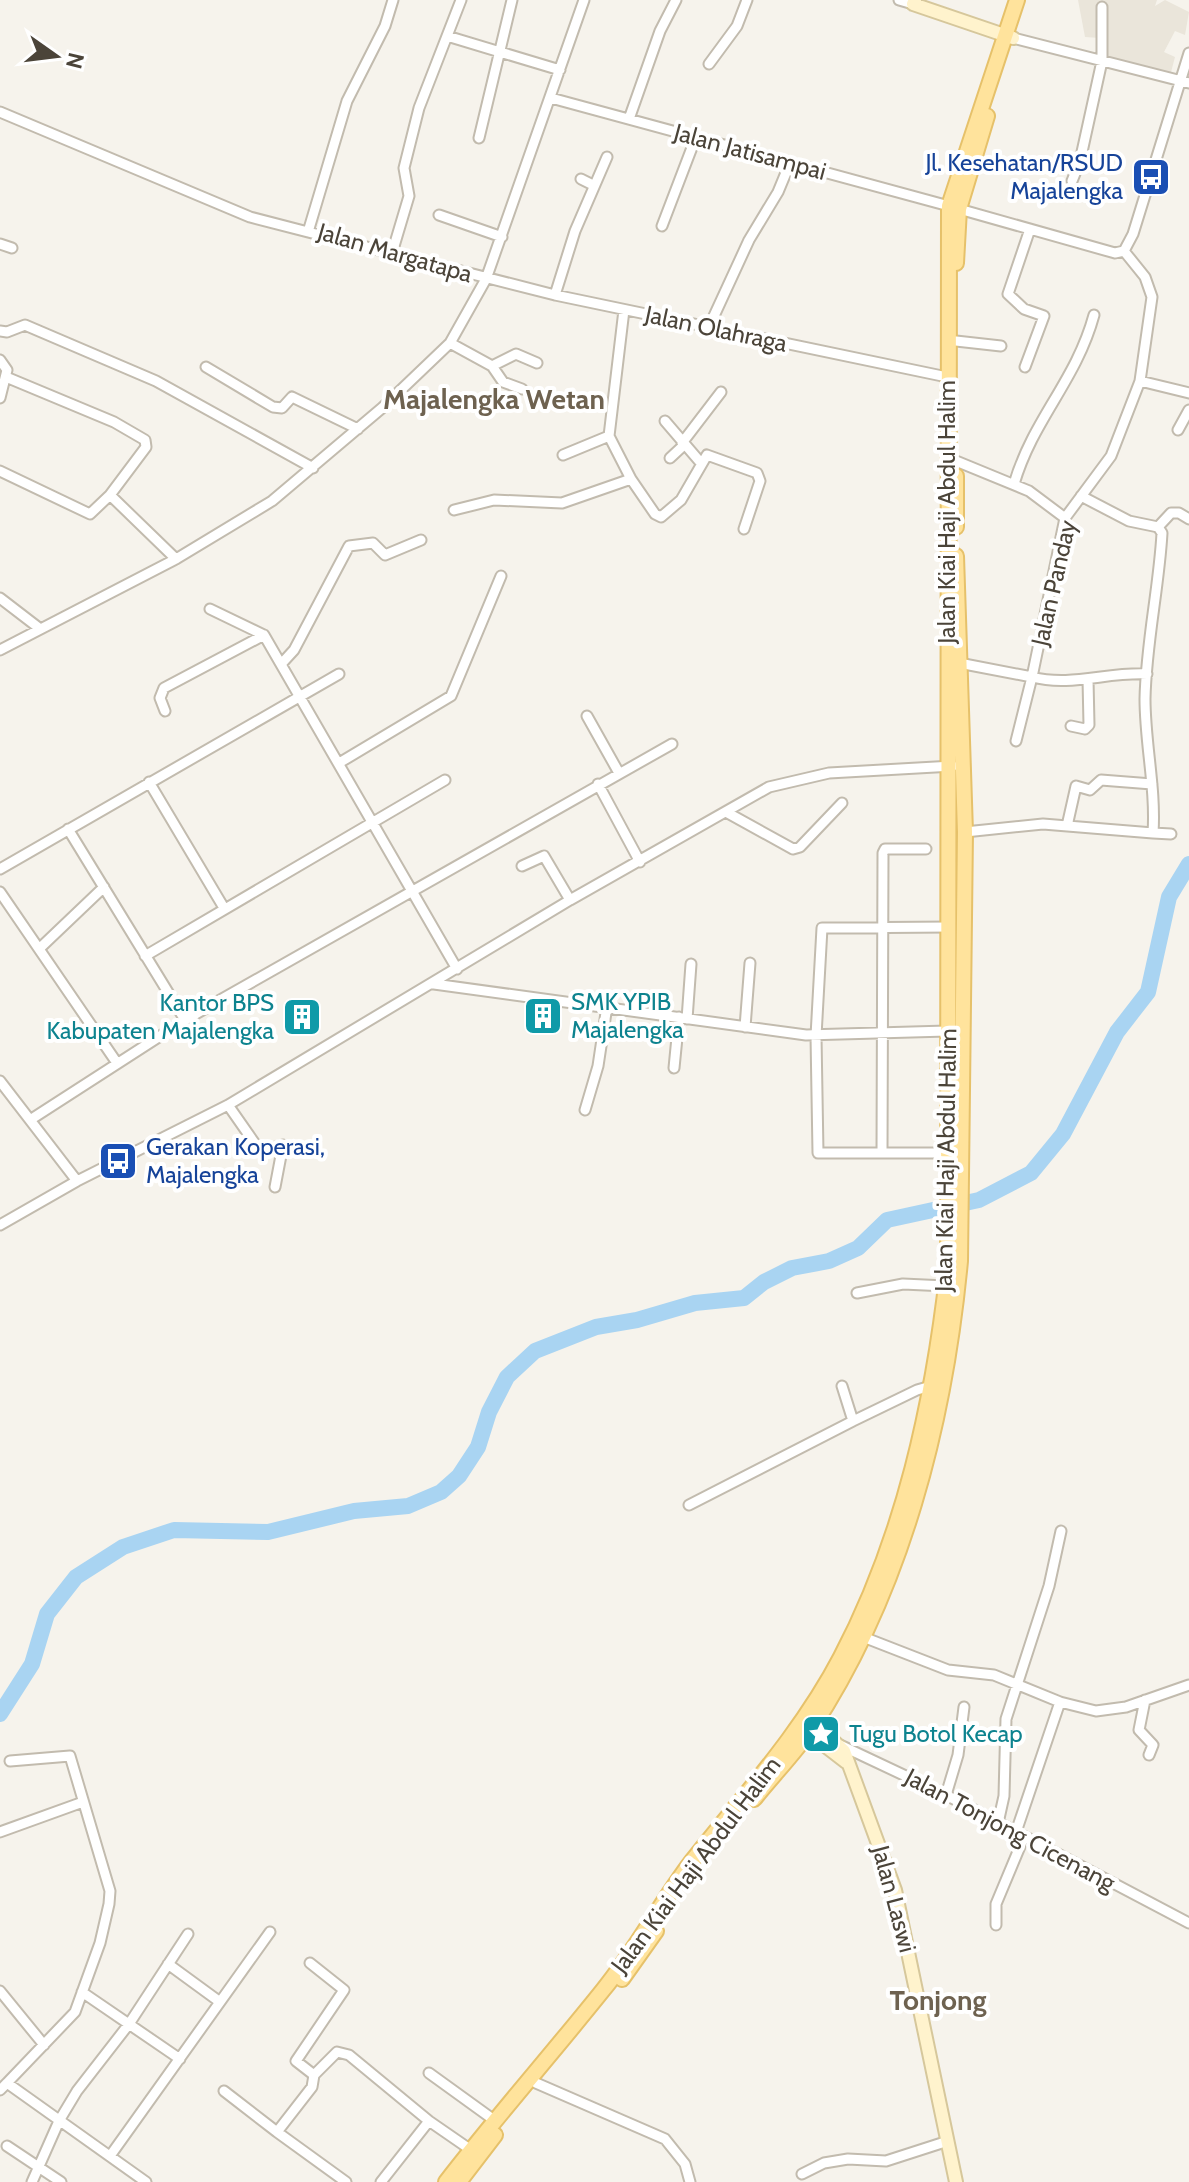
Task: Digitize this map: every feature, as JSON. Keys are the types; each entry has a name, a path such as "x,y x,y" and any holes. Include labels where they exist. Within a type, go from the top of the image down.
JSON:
{"main road":[{"name":"Jalan Kiai Haji Abdul Halim","path":"950,1162 965,832 956,765 946,637 947,377 954,207 1009,37 1017,0"},
{"name":"Jalan Kiai Haji Abdul Halim","path":"1009,37 1027,0"},
{"path":"914,2 1009,37"},
{"name":"Jalan Kiai Haji Abdul Halim","path":"458,2182 639,1947 690,1865 808,1724 857,1634 906,1530 920,1483 953,1329 954,1235 947,1031 959,663 954,207"},
{"name":"Jalan Kiai Haji Abdul Halim","path":"857,1634 895,1529 931,1386 954,1235"},
{"name":"Jalan Laswi","path":"808,1724 834,1746 846,1762 875,1830 895,1890 956,2182"},
{"name":"Jalan Kiai Haji Abdul Halim","path":"446,2182 639,1947"}],"street":[{"name":"Jalan Margatapa","path":"393,0 385,26 347,101 308,232 486,279"},
{"path":"392,253 409,196 404,168 419,108 461,0"},
{"path":"479,138 512,0"},
{"path":"0,650 176,559 272,501 358,429 450,343 486,279 584,0"},
{"path":"629,119 660,31 676,0"},
{"path":"709,64 737,26 747,0"},
{"path":"899,0 914,2"},
{"path":"1072,181 1080,161 1102,61 1102,7"},
{"path":"447,36 560,70"},
{"path":"1009,37 1184,82"},
{"path":"1124,251 1133,234 1184,82 1189,53"},
{"name":"Jalan Jatisampai","path":"551,98 1115,253 1124,251"},
{"path":"0,112 250,217 308,232"},
{"path":"662,226 696,137"},
{"path":"555,295 593,185 607,157"},
{"path":"708,329 749,240 778,192 790,163"},
{"path":"581,179 593,185"},
{"path":"439,215 502,237"},
{"path":"1025,367 1044,316 1024,309 1008,294 1030,229"},
{"path":"0,244 12,248"},
{"name":"Jalan Panday","path":"959,663 1032,677 1065,518 1111,456 1140,381 1152,297 1145,277 1124,251"},
{"name":"Jalan Olahraga","path":"486,279 708,329 947,377"},
{"path":"624,310 609,436 631,479 655,514 664,517 681,500 709,454 760,476 744,529"},
{"path":"1014,484 1044,412 1060,394 1085,349 1094,315"},
{"path":"0,331 12,331 25,325 156,381 313,468"},
{"path":"956,341 1001,346"},
{"path":"450,343 492,366 503,382 522,389"},
{"path":"492,366 516,354 537,363"},
{"path":"0,360 7,370 0,398"},
{"path":"206,367 273,407 282,408 292,397 358,429"},
{"path":"0,471 88,513 110,495 145,450 145,440 114,422 6,377"},
{"path":"1140,381 1189,393"},
{"path":"670,458 721,392"},
{"path":"1178,430 1189,410"},
{"path":"665,421 701,463"},
{"path":"563,455 609,436"},
{"path":"956,461 1043,499 1065,518"},
{"path":"454,510 478,501 512,498 562,503 631,479"},
{"path":"110,495 176,559"},
{"path":"1081,496 1129,521 1158,527"},
{"path":"1158,527 1171,513 1179,513 1189,519"},
{"path":"1153,833 1152,784 1145,723 1161,544 1158,527"},
{"path":"283,662 294,650 349,546 373,543 385,555 421,540"},
{"path":"339,763 451,696 501,576"},
{"path":"0,598 39,628"},
{"path":"210,609 264,635 283,662 410,892 457,969"},
{"path":"165,711 160,698 164,688 264,635"},
{"path":"1016,741 1032,677 1054,683 1120,673 1147,674"},
{"path":"0,869 339,674"},
{"path":"1071,726 1085,729 1089,725 1088,679"},
{"path":"587,716 619,773"},
{"path":"30,1120 185,1020 672,744"},
{"path":"0,1225 77,1181 228,1105 570,900 769,787 840,772 956,765"},
{"path":"145,956 445,780"},
{"path":"1067,826 1076,786 1090,790 1098,781 1152,784"},
{"path":"149,782 224,908"},
{"path":"598,784 640,862"},
{"path":"726,812 793,849 800,847 842,803"},
{"path":"965,832 1043,824 1171,834"},
{"path":"68,829 185,1020"},
{"path":"882,1153 885,849 926,849"},
{"path":"522,866 544,856 570,900"},
{"path":"40,948 104,887"},
{"path":"0,892 117,1063"},
{"path":"950,927 826,926 819,932 816,1036 817,1152 882,1153 950,1162"},
{"path":"745,1027 750,963"},
{"path":"674,1068 691,964"},
{"path":"434,984 816,1036 882,1031 947,1031"},
{"path":"585,1110 598,1066 607,1006"},
{"path":"0,1081 77,1181"},
{"path":"228,1105 258,1148 265,1150 283,1145 275,1187"},
{"path":"857,1293 903,1284 946,1286"},
{"path":"842,1386 853,1421"},
{"path":"689,1505 853,1421 931,1386"},
{"path":"998,1823 1004,1796 1006,1719 1049,1586 1061,1531"},
{"path":"857,1634 948,1670 979,1671 1060,1702 1096,1711 1145,1700 1189,1685"},
{"path":"1145,1700 1139,1730 1153,1745 1149,1755"},
{"path":"996,1925 996,1904 1060,1702"},
{"path":"946,1795 958,1755 964,1707"},
{"name":"Jalan Tonjong Cicenang","path":"834,1746 946,1795 1189,1923"},
{"path":"10,1761 70,1756 110,1891 100,1943 68,2023 2,2088 59,2121 138,2179"},
{"path":"0,1832 83,1802"},
{"path":"110,2156 270,1932"},
{"path":"32,2182 59,2121 129,2024 188,1934"},
{"path":"310,1963 344,1990 296,2061 314,2075"},
{"path":"168,1964 220,2002"},
{"path":"0,1991 44,2045"},
{"path":"82,1992 180,2059"},
{"path":"277,2132 312,2087 314,2075 333,2054 342,2052 471,2150"},
{"path":"429,2073 494,2120"},
{"path":"536,2083 665,2139 685,2164 690,2182"},
{"path":"224,2091 346,2182"},
{"path":"381,2182 429,2121"},
{"path":"802,2174 824,2163 848,2159 886,2161 948,2141"},
{"path":"7,2146 61,2182"}],"shaded area":[{"path":"1078,0 1157,0 1155,6 1165,0 1189,12 1185,35 1175,31 1164,52 1175,57 1170,76 1094,57 1100,38 1085,37"}],"waterway":[{"path":"0,1714 32,1664 47,1614 76,1577 123,1547 174,1530 268,1532 354,1511 408,1506 441,1492 459,1476 478,1447 489,1412 507,1377 535,1351 596,1327 637,1320 695,1303 744,1298 764,1282 792,1268 829,1261 858,1248 887,1220 979,1200 1031,1173 1063,1134 1117,1032 1148,992 1169,897 1189,864"}],"place":[{"name":"Jl. Kesehatan/RSUD Majalengka","path":"1151,177"},
{"name":"SMK YPIB Majalengka","path":"543,1016"},
{"name":"Kantor BPS Kabupaten Majalengka","path":"302,1017"},
{"name":"Gerakan Koperasi, Majalengka","path":"118,1161"},
{"name":"Tugu Botol Kecap","path":"821,1734"}],"district":[{"name":"Majalengka Wetan","path":"494,399"},
{"name":"Tonjong","path":"938,2000"}]}
